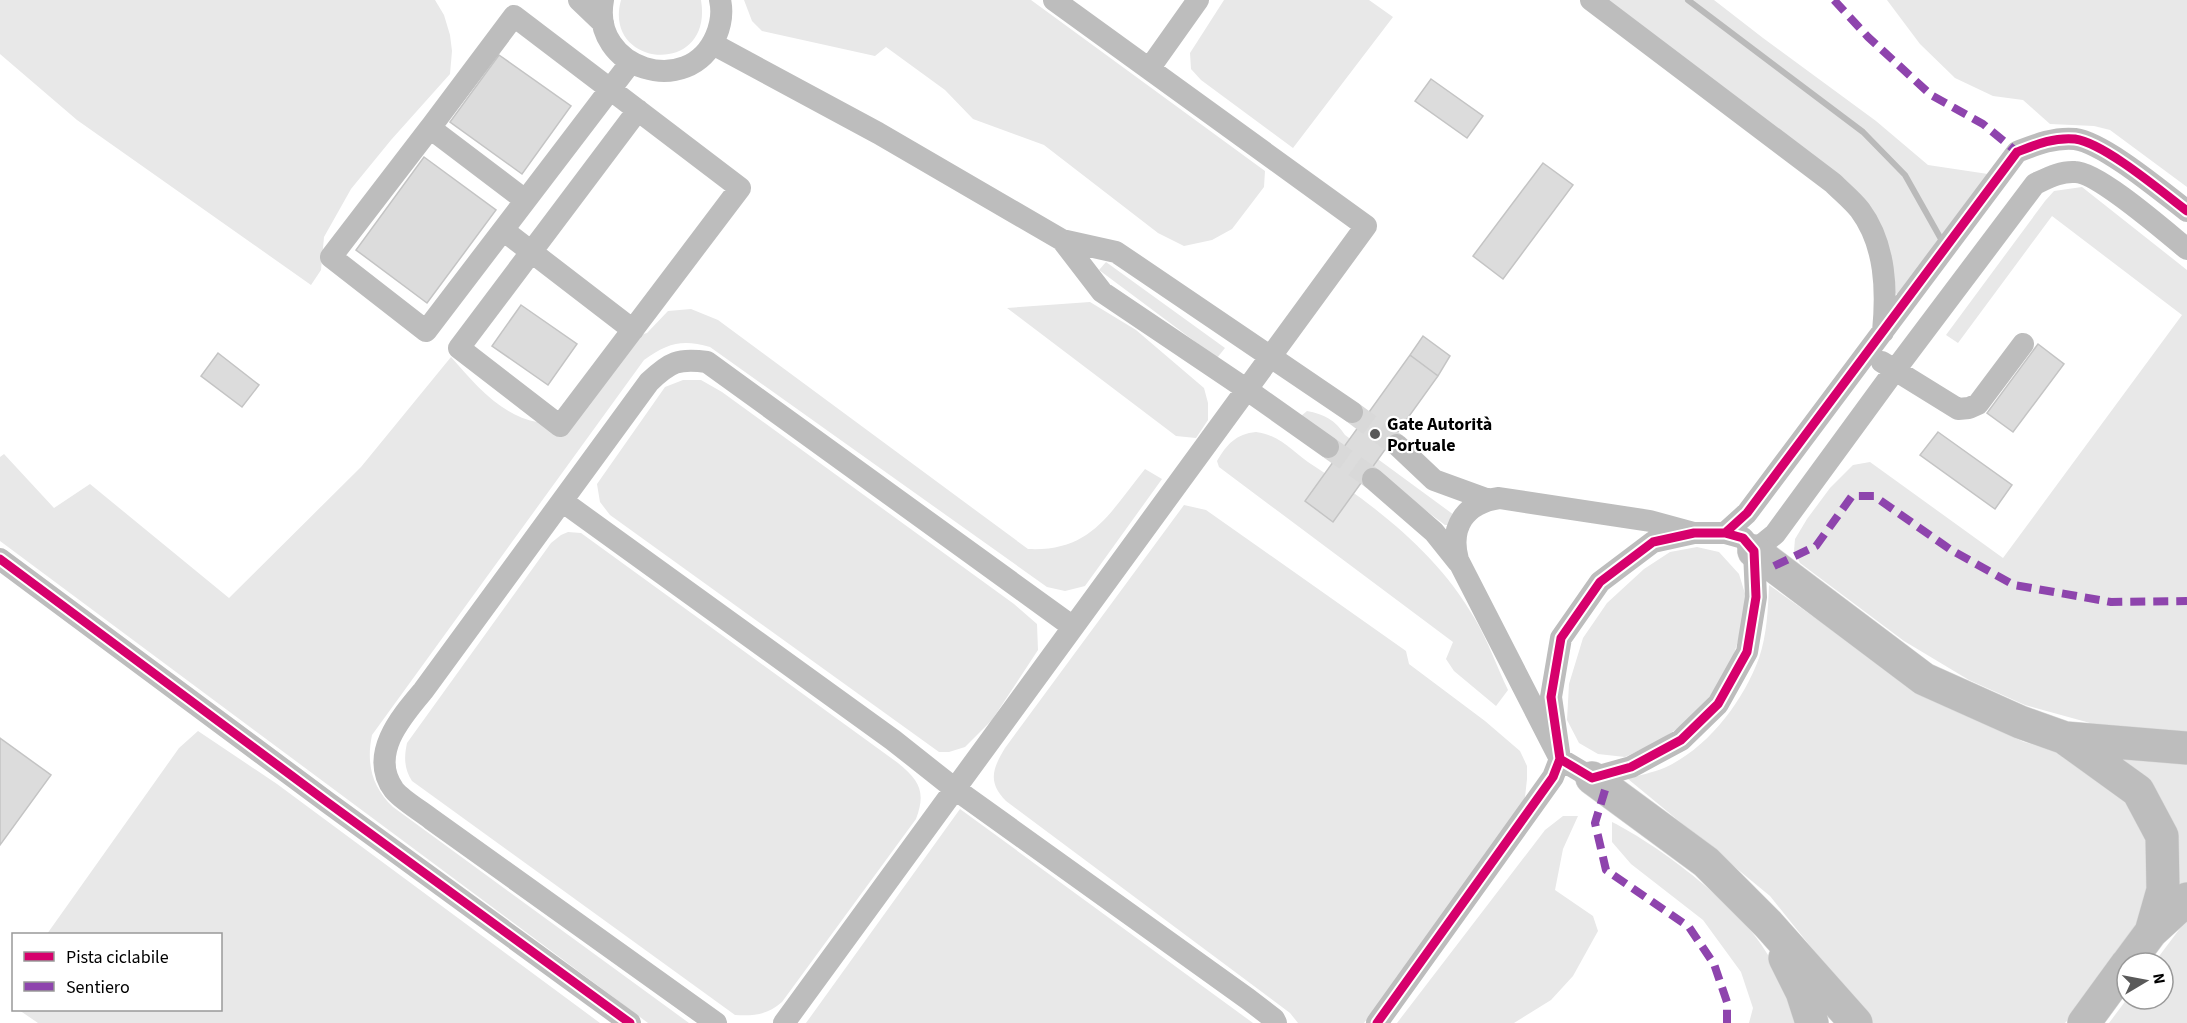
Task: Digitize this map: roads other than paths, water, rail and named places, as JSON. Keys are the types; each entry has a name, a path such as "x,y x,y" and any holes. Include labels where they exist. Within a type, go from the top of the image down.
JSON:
{"highway":[{"path":"1755,551 1924,679 2020,722 2065,738 2187,748"},
{"path":"2065,738 2138,790 2162,836 2163,890 2151,932"},
{"path":"1592,778 1706,862 1768,924 1856,1023"},
{"path":"2137,951 2151,932 2187,899"},
{"path":"1768,924 1802,992 1812,1023"},
{"path":"2084,1023 2115,981"}],"street":[{"path":"579,0 603,23"},
{"path":"603,0 603,23 609,42 623,58 640,68 660,72 681,69 699,59 712,44 720,25 720,0"},
{"path":"784,1023 1366,226 1054,0"},
{"path":"1149,69 1198,0"},
{"path":"1591,0 1833,183 1860,210 1878,246 1883,272 1886,301 1883,332"},
{"path":"631,62 610,89 525,200 426,331 331,257 520,8 610,89 638,110 740,188 560,426 459,348 638,110"},
{"path":"712,44 878,133 1062,240 1116,252 1352,412"},
{"path":"430,128 525,200"},
{"path":"1725,533 1747,513 2017,152 2047,140 2075,139 2098,146 2187,211"},
{"path":"1755,551 1775,534 2035,184 2052,175 2077,171 2099,181 2187,249"},
{"path":"503,230 633,330"},
{"path":"1062,240 1102,292 1328,447"},
{"path":"1868,353 1958,409 1978,404 2023,344"},
{"path":"716,1023 431,819 394,790 384,760 387,743 404,715 649,382 667,365 685,359 707,362 1073,627"},
{"path":"1397,445 1434,480 1489,500"},
{"path":"1373,479 1434,532 1462,567"},
{"path":"1377,1023 1552,777 1560,759 1551,697 1561,638 1600,582 1653,542 1694,533 1725,533 1743,538 1755,551 1756,597 1747,652 1718,704 1682,740 1631,767 1592,778 1560,759 1462,567 1455,550 1457,527 1463,517 1474,506 1489,500 1509,499 1650,521 1694,533"},
{"path":"562,501 893,740 955,789 1248,999 1276,1023"},
{"path":"0,559 317,795 630,1023"}],"waterway":[{"path":"1688,0 1863,132 1905,175 1941,239"}],"tunnel":[{"path":"1352,412 1397,445"},
{"path":"1328,447 1373,479"}],"place":[{"name":"Gate Autorità Portuale","path":"1375,434"}]}
